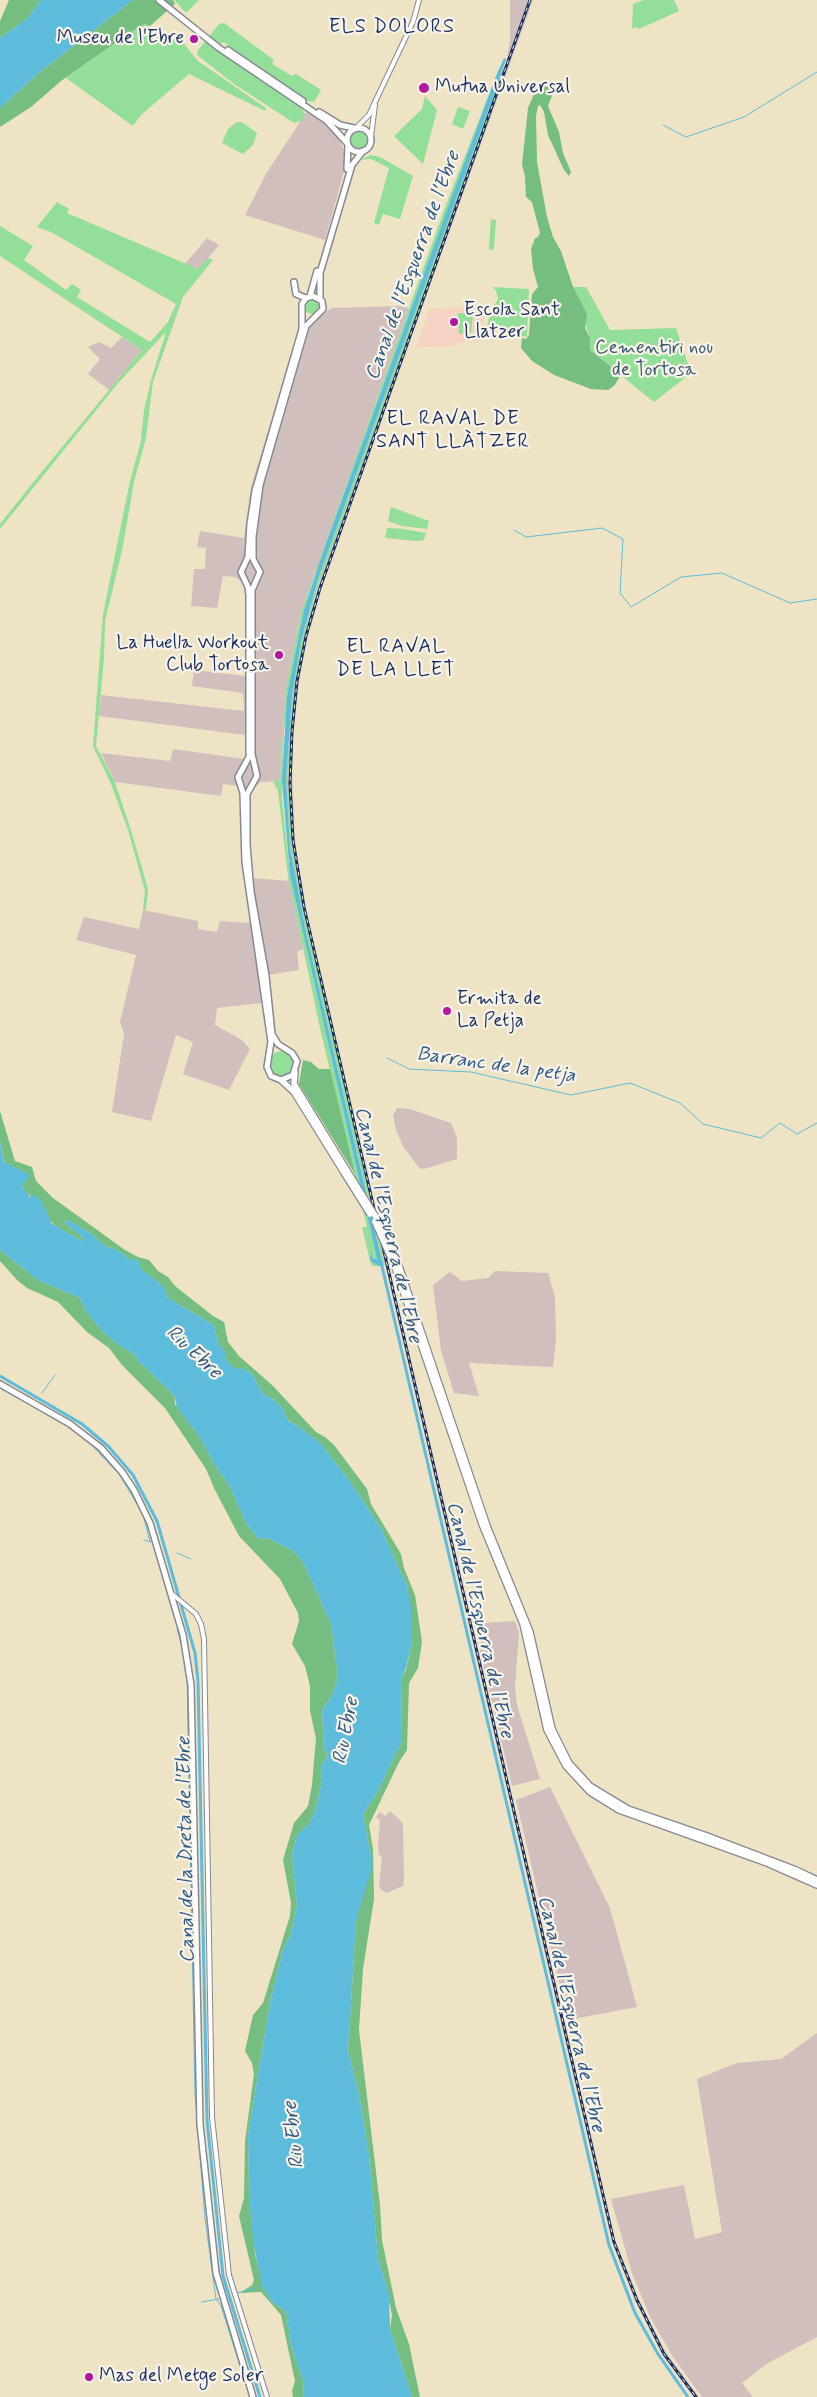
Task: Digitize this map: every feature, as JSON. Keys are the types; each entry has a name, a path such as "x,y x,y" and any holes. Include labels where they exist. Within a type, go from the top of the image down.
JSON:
{"highway":[{"path":"295,1072 294,1084 376,1224 397,1266 487,1526 530,1632 552,1729 569,1763 590,1786 628,1809 723,1842 817,1880"},
{"path":"282,1080 290,1086 345,1170"},
{"path":"397,1266 482,1524 523,1624 547,1730 566,1766 590,1792 619,1810 767,1863 817,1885"}],"main road":[{"path":"160,0 220,47 327,121 354,151 363,151"},
{"path":"165,0 220,47 335,123 364,129 370,137 369,145 352,164 320,274 318,289 322,310 306,326 258,493 252,544 253,559 260,574 255,580 252,590 252,754 257,779 251,785 247,794 246,818 251,892 266,976 272,1034 276,1042 292,1053 296,1059 295,1072 289,1078 282,1080 268,1072 267,1062 270,1055 271,1042 263,980 247,886 243,794 238,774 249,757 249,590 241,572 246,564 253,499 302,329 302,304 308,297 348,165 348,134 355,128"},
{"path":"294,282 296,294 320,299"},
{"path":"303,311 308,316 314,317"},
{"path":"246,564 257,566"},
{"path":"244,580 250,582 255,580"},
{"path":"243,768 249,767 254,770"},
{"path":"241,783 251,785"},
{"path":"270,1055 275,1051 285,1050"},
{"path":"0,1384 69,1423 106,1454 134,1490 147,1515 173,1594 192,1685 198,2080 213,2256 220,2293 253,2397"}],"street":[{"path":"355,128 368,115 376,102 413,22 419,0"},
{"path":"370,137 376,102"},
{"path":"173,1594 199,1618 203,1630 212,2117 229,2275 267,2397"}],"shaded area":[{"path":"510,0 533,0 325,576 307,637 293,729 292,772 295,843 307,916 615,2241 638,2299 666,2353 699,2397 695,2397 663,2354 635,2301 612,2242 309,936 292,845 288,780 289,748 293,700 305,634 322,574 493,103 507,58 510,41"},
{"path":"307,111 326,123 337,136 346,153 346,164 325,240 245,215 266,174"},
{"path":"207,238 219,245 199,269 185,264"},
{"name":"Escola Sant Llatzer","path":"479,305 485,310 481,341 456,342 456,346 416,347 430,308 442,309"},
{"path":"401,306 409,308 302,609 286,689 280,781 261,782 251,790 239,789 239,786 223,784 221,796 115,782 101,753 170,761 173,749 245,759 245,735 99,716 101,695 244,711 243,693 192,686 194,670 245,676 245,585 235,577 223,576 217,608 191,606 194,569 205,569 206,548 197,547 200,531 244,538 251,487 301,320 315,320 332,308"},
{"path":"122,337 142,350 109,390 88,374 100,359 88,347 99,342 111,348"},
{"path":"252,878 289,881 303,949 297,952 299,970 261,976 262,1003 217,1008 215,1025 242,1040 250,1049 229,1090 183,1074 193,1042 176,1035 151,1121 112,1112 124,1034 120,1022 136,955 76,940 84,917 139,929 143,910 198,921 198,929 217,932 220,921 247,923 259,920"},
{"path":"397,1108 410,1109 451,1123 457,1138 457,1159 424,1169 419,1168 403,1146 396,1130 393,1115"},
{"path":"495,1271 548,1273 555,1297 556,1341 553,1367 469,1363 479,1396 454,1393 441,1351 433,1285 450,1272 462,1281 488,1278"},
{"path":"515,1621 519,1633 515,1687 517,1705 540,1779 512,1786 480,1651 482,1623"},
{"path":"550,1787 610,1908 637,2007 568,2020 516,1800"},
{"path":"390,1811 403,1823 404,1879 403,1886 387,1893 381,1890 379,1886 382,1856 379,1855 378,1846 380,1821 376,1817 380,1812 385,1816"},
{"path":"817,2033 817,2337 768,2363 742,2383 753,2397 702,2397 673,2357 650,2317 632,2273 611,2199 684,2185 695,2239 722,2232 697,2079 737,2063 781,2059"}],"green space":[{"path":"9,0 41,0 27,19 0,38 0,21"},
{"path":"133,0 173,0 175,4 150,26 145,24 137,28 61,81 31,107 0,127 0,108 41,71"},
{"path":"174,0 199,0 186,13"},
{"path":"644,0 674,0 679,11 639,29 636,27 632,29 633,4"},
{"path":"224,23 274,60 272,64 292,76 296,74 321,90 314,102 308,101 223,42 217,50 301,108 305,114 302,121 294,123 234,84 197,55 198,50 219,24"},
{"path":"145,24 150,26 166,45 176,38 181,40 198,61 266,108 265,111 189,74 141,115 133,126 66,78"},
{"path":"503,58 312,584 304,610 284,730 282,799 290,875 377,1259 373,1259 374,1254 370,1259 379,1266 372,1266 370,1261 362,1227 367,1227 320,1028 288,877 278,791 273,781 280,781 286,689 302,609 443,213"},
{"path":"506,59 493,103 317,589 305,634 293,700 288,780 292,845 297,876 385,1265 383,1266 305,928 290,847 286,780 292,695 301,641 318,579"},
{"path":"543,86 555,88 548,106 559,132 563,153 571,172 569,176 564,170 548,135 544,112 540,105 538,106 536,116 537,162 547,217 573,287 587,314 585,328 590,338 590,350 621,375 614,386 608,390 591,389 554,375 532,361 521,348 522,338 526,339 529,335 532,294 538,287 533,269 531,249 535,238 540,233 532,202 526,197 522,164 528,108 534,94"},
{"path":"425,96 437,110 423,164 394,136 422,109"},
{"path":"458,107 470,111 463,129 452,124"},
{"path":"237,122 242,122 257,133 253,145 243,154 222,143 228,129"},
{"path":"354,129 362,129 368,135 368,143 362,149 354,149 348,143 348,135"},
{"path":"370,155 380,157 413,176 400,219 383,214 379,225 374,223 389,168 371,159 361,160"},
{"path":"57,202 69,209 67,213 198,269 208,258 213,260 183,297 153,382 146,438 134,482 122,551 105,621 104,658 96,746 115,782 131,830 148,889 146,911 143,910 145,891 128,830 111,784 93,746 103,614 130,481 141,441 144,410 166,332 119,382 0,529 0,524 142,350 0,256 0,226 33,246 24,260 66,290 72,284 81,290 77,297 150,342 168,322 176,304 51,232 37,227"},
{"path":"491,219 496,220 494,249 491,250 489,248"},
{"path":"493,287 529,289 527,337 487,328 490,312 498,299"},
{"name":"Cementiri nou de Tortosa","path":"573,287 586,287 610,330 676,328 691,373 654,402 590,350 590,338"},
{"path":"312,298 318,300 320,306 318,312 312,314 306,312 304,306 306,300"},
{"path":"458,313 473,314 471,333 459,334"},
{"path":"391,507 429,521 427,529 402,526 388,521"},
{"path":"387,528 426,533 424,540 417,541 385,538"},
{"path":"282,1051 291,1055 295,1064 291,1073 282,1077 273,1073 269,1064 273,1055"},
{"path":"303,1060 311,1062 319,1069 330,1069 355,1174 299,1084"},
{"path":"0,1111 15,1161 32,1167 36,1181 53,1198 125,1250 149,1260 175,1286 213,1316 224,1322 228,1342 239,1356 272,1385 316,1432 334,1445 367,1489 371,1504 401,1554 404,1568 415,1595 422,1642 418,1668 409,1683 407,1750 399,1762 369,1825 373,1849 374,1899 363,1969 359,2030 380,2205 382,2240 396,2308 409,2344 420,2397 412,2397 390,2329 392,2315 378,2258 369,2154 359,2094 348,2051 356,1921 371,1855 363,1815 379,1789 402,1741 401,1679 406,1670 412,1643 407,1586 381,1529 352,1484 321,1444 297,1425 289,1422 283,1409 273,1399 263,1394 252,1374 229,1364 225,1358 225,1352 218,1343 214,1325 168,1298 163,1286 141,1269 137,1261 129,1259 119,1251 105,1246 90,1233 68,1220 64,1222 84,1239 84,1242 55,1226 49,1219 44,1207 23,1190 22,1184 27,1173 8,1165 4,1161 0,1141"},
{"path":"0,1250 38,1280 80,1298 86,1311 102,1331 117,1344 134,1354 138,1361 174,1395 175,1404 199,1436 216,1467 230,1487 247,1525 259,1539 268,1538 293,1551 302,1560 331,1624 338,1677 333,1693 322,1711 324,1748 328,1754 321,1767 322,1781 315,1812 308,1825 297,1835 292,1856 297,1906 291,1934 283,1950 270,2003 248,2136 249,2193 255,2254 264,2289 272,2302 286,2311 291,2345 303,2380 304,2397 293,2397 292,2391 295,2381 281,2315 261,2292 240,2293 252,2285 254,2280 239,2216 244,2198 245,2141 254,2074 252,2063 245,2051 253,2015 263,2003 290,1916 291,1903 283,1860 294,1823 308,1806 312,1785 316,1738 310,1711 310,1686 305,1666 292,1644 299,1621 298,1613 280,1579 239,1536 206,1469 165,1408 122,1365 109,1348 87,1332 58,1302 27,1288 17,1280 0,1261"}],"water":[{"path":"41,0 133,0 41,71 0,108 0,38 27,19"},
{"path":"504,58 506,59 498,83 318,579 301,641 292,695 286,780 290,847 305,928 383,1266 379,1266 371,1261 370,1258 372,1253 373,1259 377,1259 290,875 282,781 287,697 304,610 322,555"},
{"name":"Riu Ebre","path":"0,1141 4,1162 29,1174 22,1187 30,1197 35,1195 41,1201 52,1224 84,1242 84,1239 64,1222 68,1220 90,1233 105,1246 119,1251 129,1259 139,1261 141,1269 163,1286 168,1298 214,1325 218,1343 225,1352 225,1358 229,1364 252,1374 263,1394 273,1399 283,1409 289,1422 297,1425 321,1444 352,1484 381,1529 407,1586 411,1608 412,1643 406,1668 401,1679 402,1741 379,1789 363,1815 371,1855 371,1871 356,1921 348,2051 359,2094 369,2154 378,2258 389,2295 390,2329 412,2397 304,2397 303,2380 291,2345 286,2311 272,2302 262,2286 253,2241 249,2193 248,2136 270,2003 283,1950 291,1934 297,1906 292,1856 297,1835 308,1825 315,1812 322,1781 321,1767 328,1754 324,1748 322,1711 333,1693 338,1677 331,1624 302,1560 293,1551 268,1538 259,1539 247,1525 230,1487 216,1467 199,1436 177,1407 174,1395 138,1361 134,1354 117,1344 102,1331 86,1311 80,1298 38,1280 0,1250"}],"waterway":[{"path":"663,125 686,137 744,117 817,72"},
{"path":"514,530 526,537 602,528 623,539 620,593 631,607 681,577 722,573 790,603 817,599"},
{"name":"Barranc de la petja","path":"387,1058 409,1069 471,1072 571,1095 630,1083 680,1103 703,1124 761,1138 780,1123 797,1134 817,1123"},
{"name":"Canal de l'Esquerra de l'Ebre","path":"381,1262 609,2245 635,2313 658,2354 688,2397"},
{"path":"42,1393 55,1375"},
{"name":"Canal de la Dreta de l'Ebre","path":"0,1376 82,1424 108,1446 133,1475 157,1521 195,1653 198,1681 207,2120 223,2276 260,2397"},
{"path":"0,1388 19,1399"},
{"path":"22,1400 27,1403"},
{"path":"30,1405 65,1425"},
{"path":"68,1427 88,1441 116,1471"},
{"path":"119,1474 143,1514 150,1542"},
{"path":"144,1540 150,1542"},
{"path":"177,1553 191,1559"},
{"path":"177,1629 183,1650"},
{"path":"187,1673 195,2095 205,2218 216,2299"},
{"path":"237,2293 263,2286"},
{"path":"202,2302 219,2299"},
{"path":"217,2300 221,2306 250,2397"}],"railway":[{"path":"530,0 320,588 306,636 297,681 292,732 290,784 293,840 304,907 614,2242 637,2300 664,2354 696,2397"}],"place":[{"name":"Museu de l'Ebre","path":"194,39"},
{"name":"Mutua Universal","path":"424,88"},
{"name":"Escola Sant Llatzer","path":"454,322"},
{"name":"La Huella Workout Club Tortosa","path":"279,655"},
{"name":"Ermita de La Petja","path":"447,1011"},
{"name":"Mas del Metge Soler","path":"89,2377"}],"district":[{"name":"ELS DOLORS","path":"392,28"},
{"name":"EL RAVAL DE SANT LLÀTZER","path":"453,432"},
{"name":"EL RAVAL DE LA LLET","path":"396,660"}]}
